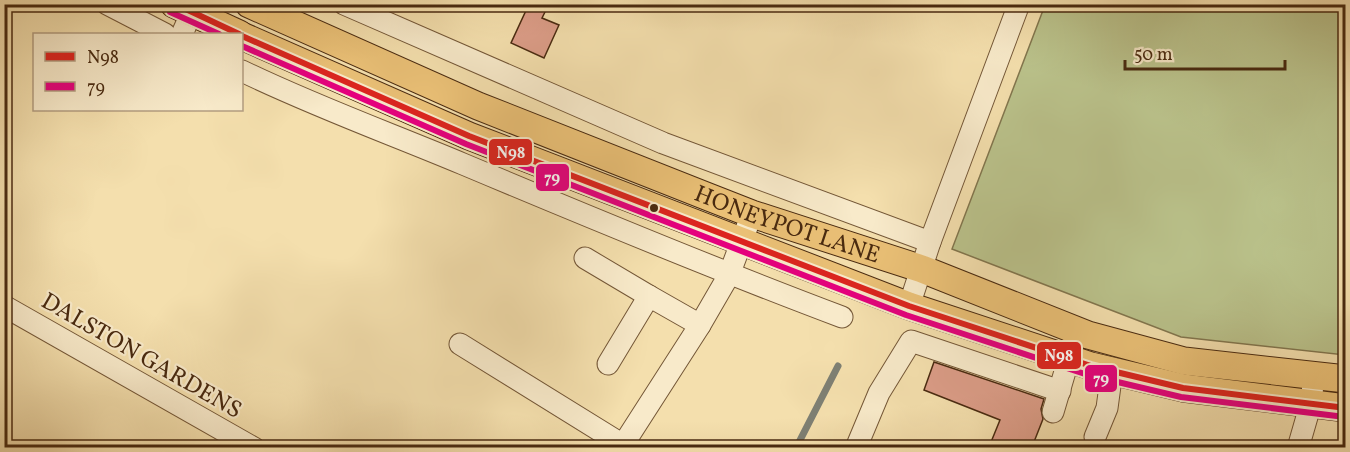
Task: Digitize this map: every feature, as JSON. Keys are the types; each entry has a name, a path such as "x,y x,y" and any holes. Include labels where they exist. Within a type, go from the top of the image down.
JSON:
{"main road":[{"name":"HONEYPOT LANE","path":"249,4 478,106 752,214 922,269 1077,331 1184,361 1346,379"},
{"name":"HONEYPOT LANE","path":"182,18 233,33"},
{"name":"HONEYPOT LANE","path":"243,36 470,136 909,306 1069,359 1183,388 1346,408"}],"street":[{"path":"107,4 163,33"},
{"path":"344,4 663,143 930,242"},
{"path":"909,306 1012,7"},
{"path":"243,71 298,98 410,142 729,275 842,317"},
{"path":"460,344 622,446 700,325 729,275 752,214"},
{"path":"585,258 700,325"},
{"path":"608,364 649,296"},
{"name":"DALSTON GARDENS","path":"4,306 254,447"},
{"path":"1053,412 1077,331"},
{"path":"856,447 879,393 911,341 1060,391"},
{"path":"1095,438 1107,408 1112,371"},
{"path":"1298,447 1311,404 1314,375"}],"green space":[{"path":"1045,5 1345,5 1345,355 1181,337 952,249"}],"building":[{"path":"529,4 549,4 542,18 559,25 544,58 511,43"},
{"path":"934,362 1044,399 1041,409 1043,419 1032,447 989,447 1000,420 924,390"}],"waterway":[{"path":"796,448 838,366"}],"transit line":[{"name":"N98","path":"175,4 237,33"},
{"name":"79","path":"170,12 217,33"},
{"name":"N98","path":"243,36 469,136 909,306 1091,366 1183,388 1346,408"},
{"name":"79","path":"243,46 466,144 906,315 1088,375 1181,397 1345,417"}]}
